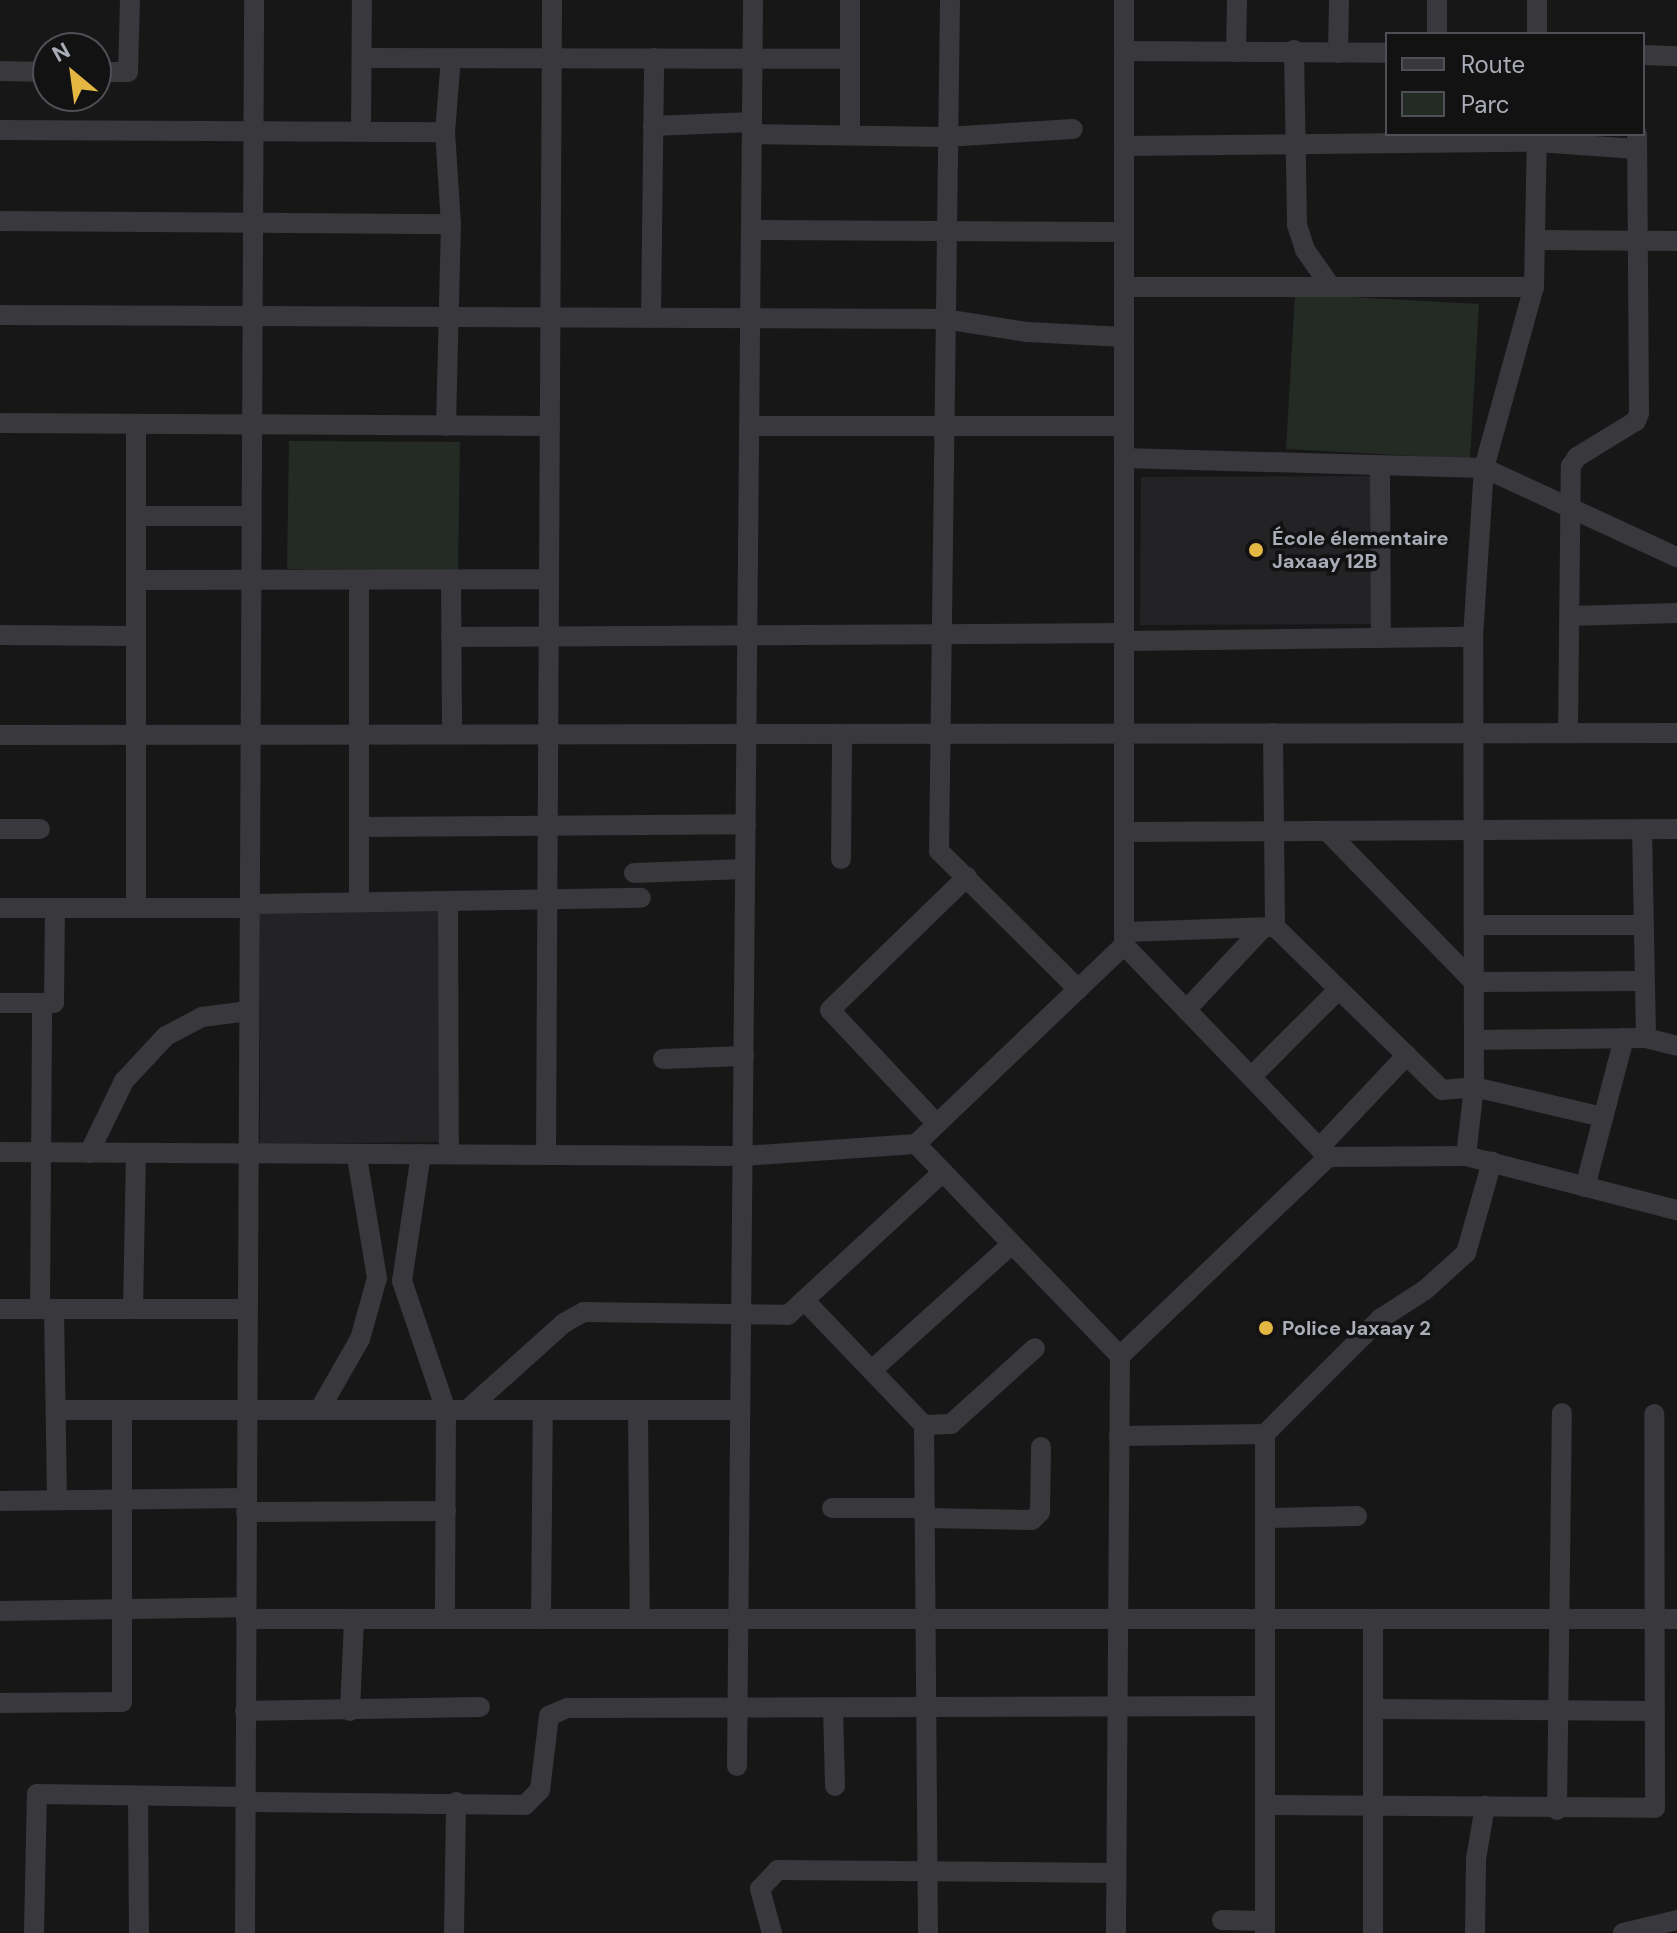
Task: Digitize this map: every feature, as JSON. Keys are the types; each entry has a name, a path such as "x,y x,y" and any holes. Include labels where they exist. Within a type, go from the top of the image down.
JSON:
{"street":[{"path":"112,72 128,72 130,0"},
{"path":"245,1933 254,0"},
{"path":"361,131 362,0"},
{"path":"546,1155 552,0"},
{"path":"737,1766 753,0"},
{"path":"850,0 850,133"},
{"path":"950,0 939,851 1078,989"},
{"path":"1124,0 1124,939 1186,1010 1323,1152 1466,1156 1585,1187 1675,1204"},
{"path":"1236,52 1237,0"},
{"path":"1338,53 1339,0"},
{"path":"1437,0 1437,32"},
{"path":"1537,0 1537,32"},
{"path":"1294,50 1300,239 1329,284"},
{"path":"1124,51 1385,53"},
{"path":"1645,55 1677,56"},
{"path":"362,58 849,59"},
{"path":"446,426 451,224 445,132 451,58"},
{"path":"651,318 654,58"},
{"path":"0,71 32,72"},
{"path":"653,126 946,137 1073,129"},
{"path":"0,130 445,132"},
{"path":"1124,146 1537,138 1637,142 1635,241 1639,413 1636,421 1577,457 1571,466 1573,509 1568,733"},
{"path":"1466,1156 1474,1087 1473,637 1484,468 1534,287 1537,138"},
{"path":"0,221 451,224"},
{"path":"751,230 1124,232"},
{"path":"1535,240 1677,241"},
{"path":"1124,287 1329,284 1534,287"},
{"path":"0,315 944,319 1027,332 1124,337"},
{"path":"0,423 550,426"},
{"path":"136,425 136,908"},
{"path":"749,426 1124,426"},
{"path":"1124,458 1484,468 1677,557"},
{"path":"1380,466 1381,638"},
{"path":"136,516 251,516"},
{"path":"136,580 549,579"},
{"path":"359,580 359,902"},
{"path":"451,580 452,734"},
{"path":"1569,616 1677,613"},
{"path":"451,637 941,634 1473,637"},
{"path":"0,635 136,636"},
{"path":"1186,1010 1269,927 1274,831 1273,733"},
{"path":"0,735 1677,733"},
{"path":"841,859 842,734"},
{"path":"359,827 746,824"},
{"path":"0,829 40,829"},
{"path":"1642,829 1646,1038"},
{"path":"1124,832 1677,829"},
{"path":"1327,831 1474,982 1644,981"},
{"path":"634,873 745,869"},
{"path":"937,1124 830,1010 967,877"},
{"path":"0,908 641,898"},
{"path":"448,901 449,1154"},
{"path":"0,1003 54,1003 55,908"},
{"path":"1474,925 1643,925"},
{"path":"0,1152 248,1153 357,1157 421,1154 743,1156 916,1144 1078,989 1124,939 1269,927 1339,989 1442,1090 1474,1087 1603,1117"},
{"path":"1251,1077 1339,989"},
{"path":"42,1003 41,1152 47,1309 56,1410 57,1500"},
{"path":"89,1153 124,1081 166,1036 202,1017 249,1011"},
{"path":"1585,1187 1624,1038"},
{"path":"1474,1040 1646,1038 1677,1046"},
{"path":"1116,1933 1120,1356 1323,1152 1407,1055"},
{"path":"663,1059 744,1056"},
{"path":"916,1144 1120,1356"},
{"path":"133,1309 136,1153"},
{"path":"421,1154 402,1281 446,1410 445,1619"},
{"path":"321,1407 360,1339 377,1278 357,1157"},
{"path":"1119,1436 1265,1434 1380,1319 1425,1290 1466,1253 1492,1162"},
{"path":"467,1410 564,1323 584,1312 788,1315 943,1172"},
{"path":"872,1370 1012,1244"},
{"path":"377,1278 402,1281"},
{"path":"804,1300 924,1425 928,1933"},
{"path":"0,1309 247,1309"},
{"path":"924,1425 951,1424 1035,1348"},
{"path":"56,1410 321,1407 740,1410"},
{"path":"0,1703 122,1702 122,1410"},
{"path":"541,1619 543,1410"},
{"path":"638,1410 640,1619"},
{"path":"1557,1810 1562,1413"},
{"path":"1265,1805 1485,1806 1557,1810 1655,1808 1652,1711 1654,1414"},
{"path":"1222,1920 1265,1927 1265,1434"},
{"path":"832,1508 1032,1520 1040,1512 1041,1447"},
{"path":"0,1501 122,1500 446,1511"},
{"path":"1265,1518 1357,1516"},
{"path":"0,1611 122,1609 354,1619 1677,1619"},
{"path":"350,1711 354,1619"},
{"path":"1373,1619 1373,1933"},
{"path":"34,1933 37,1794 525,1805 535,1800 546,1724 557,1710 1265,1706"},
{"path":"245,1711 480,1707"},
{"path":"833,1708 835,1786"},
{"path":"1373,1709 1652,1711"},
{"path":"138,1796 139,1933"},
{"path":"454,1933 456,1802"},
{"path":"1475,1933 1476,1859 1485,1806"},
{"path":"772,1933 760,1889 778,1870 927,1874 1116,1873"},
{"path":"1623,1933 1677,1920"}],"shaded area":[{"name":"École élementaire Jaxaay 12B","path":"1372,476 1371,624 1140,625 1141,477"},
{"path":"442,909 443,1142 260,1144 260,910"}],"green space":[{"path":"1295,294 1479,304 1470,459 1286,449"},
{"path":"289,441 460,442 458,571 287,569"}],"place":[{"name":"École élementaire Jaxaay 12B","path":"1256,550"},
{"name":"Police Jaxaay 2","path":"1266,1328"}]}
